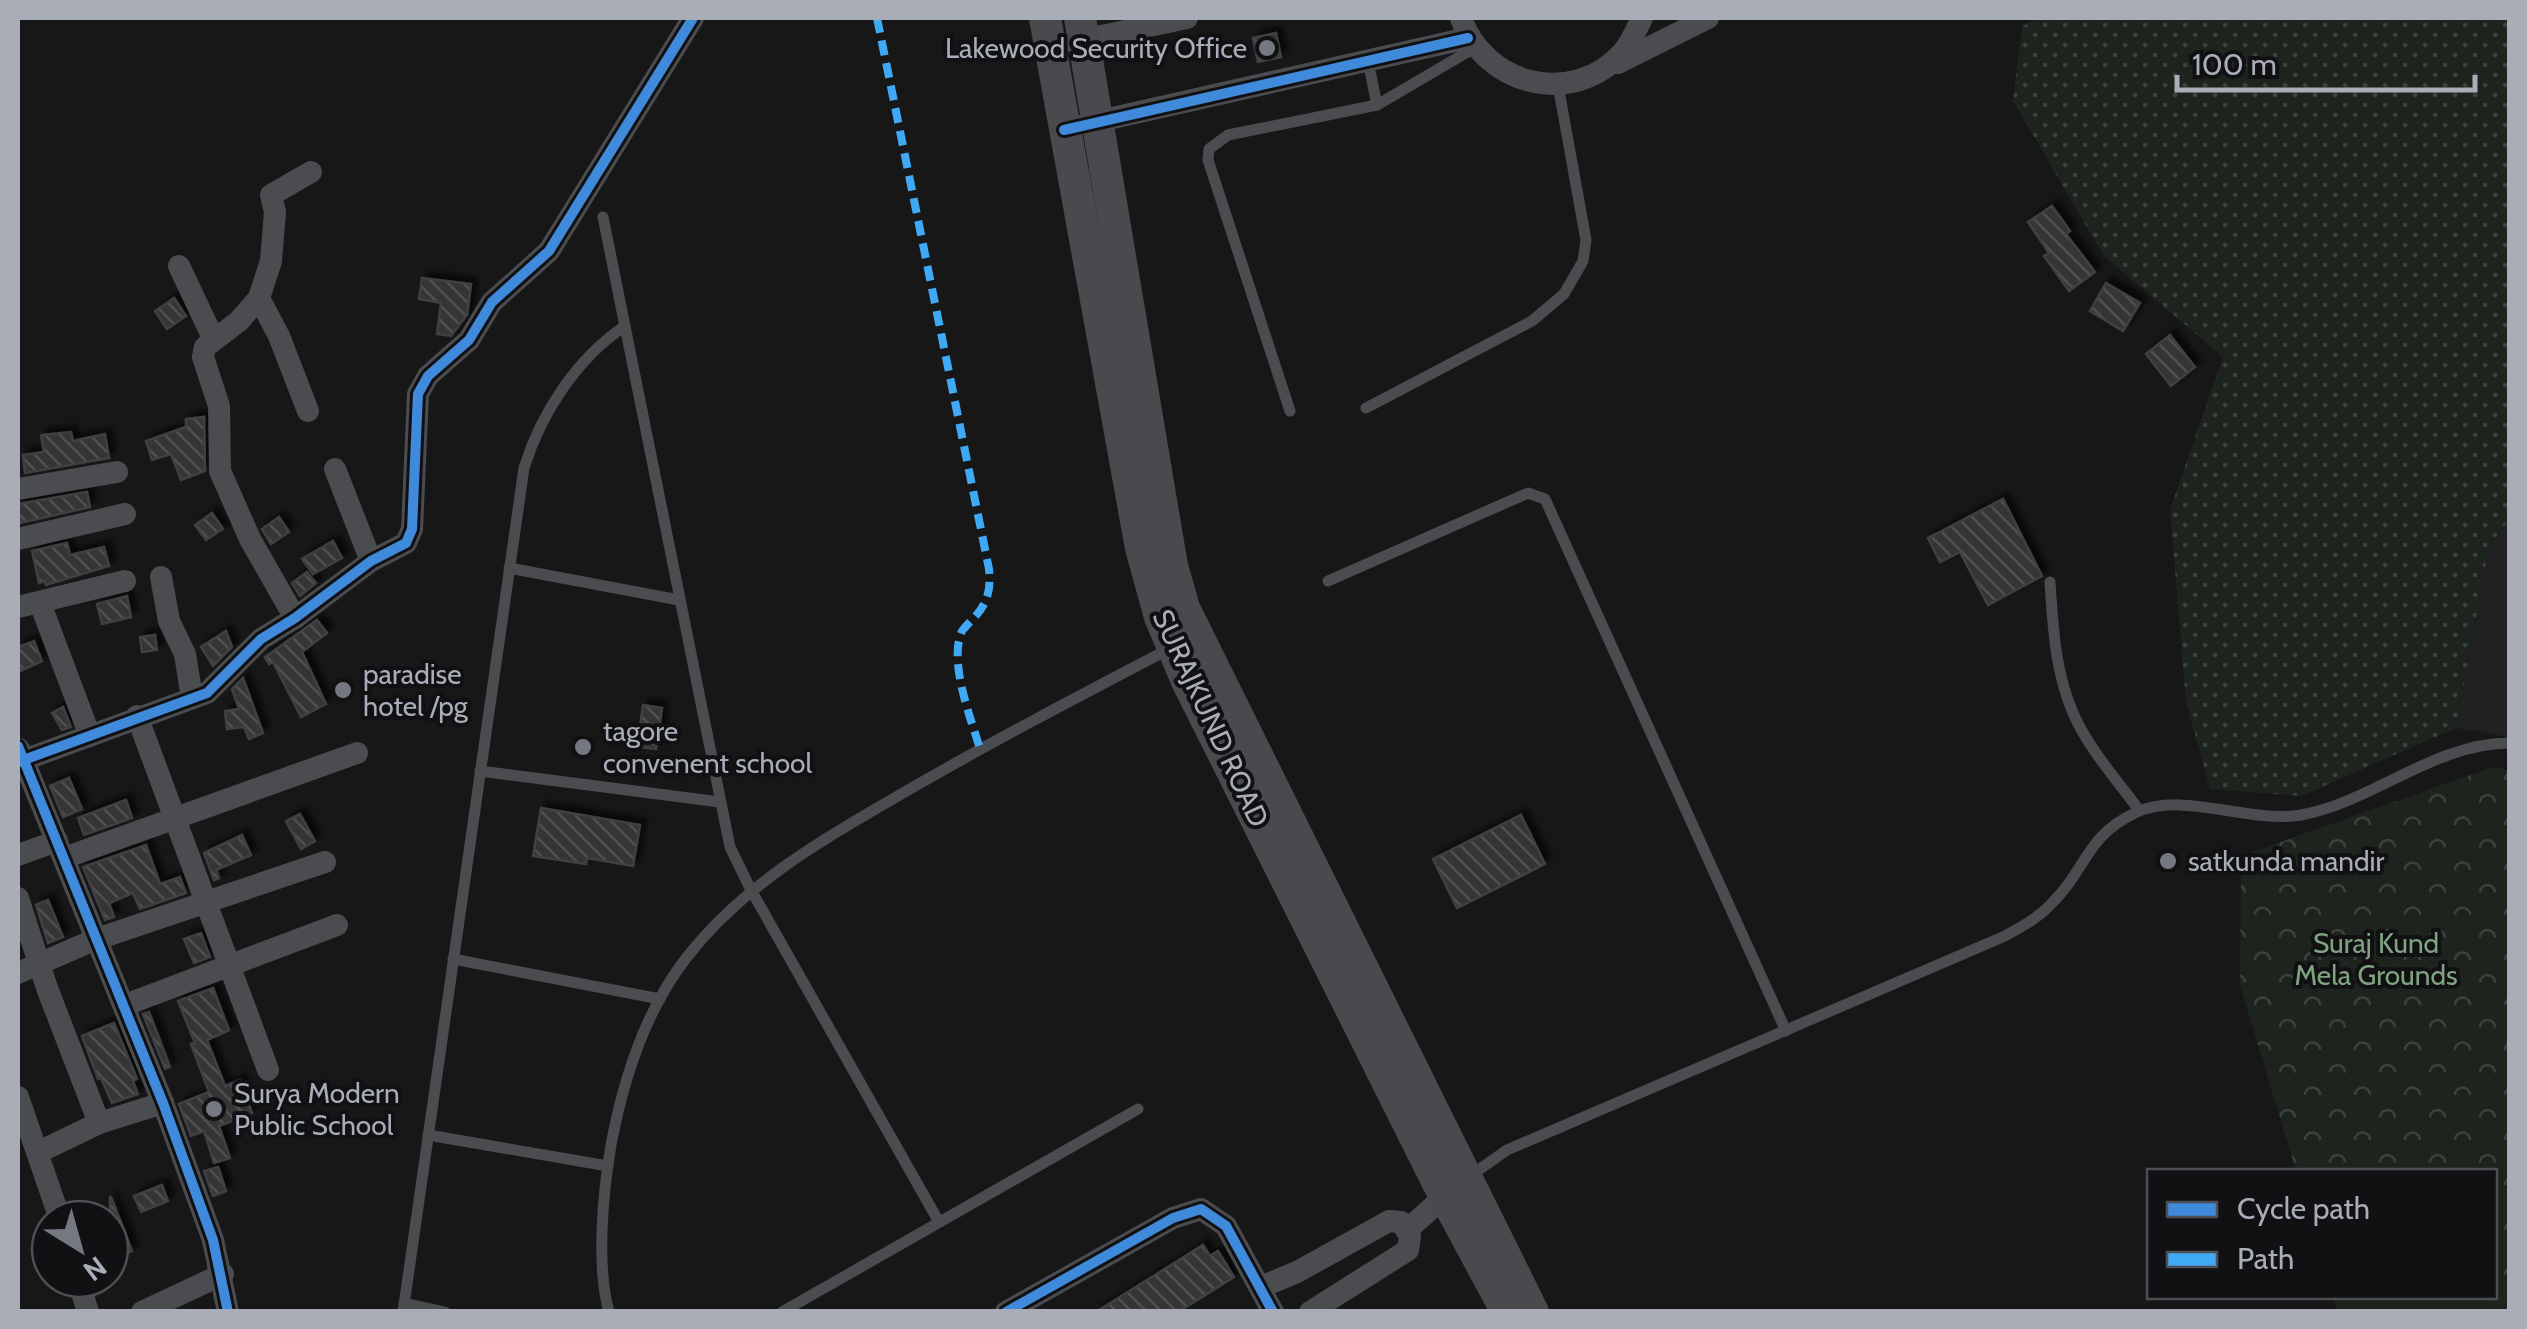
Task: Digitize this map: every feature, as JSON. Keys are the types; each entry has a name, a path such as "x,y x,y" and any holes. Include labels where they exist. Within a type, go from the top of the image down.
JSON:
{"main road":[{"name":"SURAJKUND ROAD","path":"1082,29 1172,566 1184,608 1184,640"},
{"name":"SURAJKUND ROAD","path":"1048,31 1141,548 1160,617 1184,640 1455,1186 1507,1312"},
{"name":"SURAJKUND ROAD","path":"1455,1186 1533,1312"}],"street":[{"path":"228,1312 213,1240 163,1103 19,756 90,736 207,693 261,638 295,618 371,561 406,543 412,529 418,394 422,384 470,340 492,302 549,250 693,18"},
{"path":"1048,31 1187,18"},
{"path":"1592,76 1624,51 1642,18"},
{"path":"1064,130 1469,34 1492,65 1523,81 1558,85 1592,76 1708,18"},
{"path":"295,618 250,539 218,464 219,406 203,357 205,347 239,321 259,298 271,260 275,212 271,195 311,172"},
{"path":"179,266 214,340"},
{"path":"259,298 279,336 308,411"},
{"path":"335,468 371,561"},
{"path":"18,489 117,472"},
{"path":"18,539 125,514"},
{"path":"161,577 169,621 185,654 192,698"},
{"path":"90,736 28,605 126,581"},
{"path":"137,716 268,1070"},
{"path":"18,855 60,850 174,818 357,753"},
{"path":"18,973 94,940 325,862"},
{"path":"18,898 100,1123"},
{"path":"125,1005 337,925"},
{"path":"18,1097 54,1199"},
{"path":"39,1152 100,1123 163,1103"},
{"path":"1407,1230 1455,1186"},
{"path":"1006,1312 1173,1218 1201,1208 1226,1226 1273,1312"},
{"path":"1261,1287 1297,1272 1389,1221 1397,1220 1407,1230 1408,1250 1310,1312"},
{"path":"142,1312 222,1274"}],"lane":[{"path":"1290,412 1208,160 1209,149 1228,135 1377,105 1469,34"},
{"path":"1368,61 1377,105"},
{"path":"1366,408 1532,321 1564,294 1582,261 1586,240 1558,85"},
{"path":"603,217 730,847 939,1222"},
{"path":"445,1312 403,1307 524,468 550,408 602,341 626,326"},
{"path":"1328,582 1528,493 1544,500 1786,1030"},
{"path":"508,568 680,600"},
{"path":"2050,582 2054,641 2073,714 2139,810"},
{"path":"609,1312 602,1202 621,1092 660,999 686,958 751,890 800,852 1184,640"},
{"path":"1455,1186 1508,1150 2004,936 2037,918 2058,898 2108,828 2139,810 2178,805 2268,818 2303,814 2342,802 2467,749 2510,743"},
{"path":"480,771 720,802"},
{"path":"453,959 660,999"},
{"path":"782,1312 1138,1109"},
{"path":"428,1134 608,1166"}],"shaded area":[{"path":"2509,520 2509,737 2456,728 2489,546"}],"green space":[{"path":"2040,18 2509,18 2509,520 2489,546 2456,728 2301,796 2210,789 2186,701 2170,510 2223,357 2104,256 2013,101 2022,26"},
{"name":"Suraj Kund Mela Grounds","path":"2493,767 2510,770 2509,1311 2338,1311 2334,1299 2497,1299 2497,1169 2295,1169 2240,985 2241,856"}],"building":[{"name":"Lakewood Security Office","path":"1276,33 1281,57 1258,62 1253,38"},
{"path":"2052,206 2070,231 2066,234 2095,272 2069,291 2044,256 2049,253 2028,222"},
{"path":"422,278 471,284 467,315 451,336 437,334 441,303 419,299"},
{"path":"2106,283 2140,303 2123,331 2090,311"},
{"path":"174,298 186,316 167,329 155,311"},
{"path":"2170,335 2195,367 2171,386 2146,354"},
{"path":"204,417 205,471 181,480 171,454 152,460 146,441 186,427 186,419"},
{"path":"71,432 73,441 105,434 109,458 25,473 23,455 44,452 41,435"},
{"path":"87,492 90,507 20,523 18,504"},
{"path":"2003,499 2042,576 1988,605 1960,552 1940,562 1928,538"},
{"path":"212,513 223,529 206,540 195,525"},
{"path":"279,517 289,532 271,544 262,529"},
{"path":"333,541 342,558 313,574 302,559"},
{"path":"67,543 70,555 104,547 109,566 46,585 45,581 39,583 32,551"},
{"path":"307,572 316,583 300,596 292,583"},
{"path":"127,596 131,617 102,624 97,604"},
{"path":"317,620 327,633 302,652 326,704 301,717 273,662 269,664 265,657"},
{"path":"226,631 232,647 213,666 201,647"},
{"path":"155,635 157,650 142,652 140,637"},
{"path":"34,641 42,661 18,672 18,647"},
{"path":"243,678 263,733 249,739 244,727 227,729 225,711 239,709 232,689"},
{"path":"643,705 662,708 656,749 637,747"},
{"path":"63,707 71,727 62,730 52,713"},
{"path":"69,778 82,809 63,817 50,786"},
{"path":"126,800 132,818 84,835 78,818"},
{"path":"541,808 640,825 633,866 587,858 586,864 533,856"},
{"path":"300,814 315,841 301,849 286,821"},
{"path":"1521,815 1545,864 1457,908 1433,859"},
{"path":"242,835 251,855 216,870 219,878 214,880 204,853"},
{"path":"146,845 160,884 180,877 186,893 140,909 133,893 109,903 114,917 105,920 83,867"},
{"path":"48,900 63,937 48,943 36,905"},
{"path":"201,933 210,957 194,963 184,939"},
{"path":"213,988 229,1030 207,1040 225,1086 240,1080 252,1113 219,1126 230,1158 214,1163 204,1131 191,1136 179,1104 209,1092 178,1001"},
{"path":"149,1012 170,1067 165,1069 143,1014"},
{"path":"114,1023 137,1079 133,1081 138,1094 112,1103 82,1036"},
{"path":"218,1167 226,1191 213,1196 204,1171"},
{"path":"162,1185 168,1201 141,1212 134,1196"},
{"path":"1203,1245 1210,1256 1218,1251 1234,1277 1178,1312 1096,1312"}],"marked path":[{"path":"877,18 989,569 987,596 962,631 958,644 962,690 980,749"}],"cycle path":[{"path":"18,762 207,693 261,639 371,561 406,543 412,529 418,394 428,376 469,340 492,302 549,251 693,18"},
{"path":"1064,130 1468,38"},
{"path":"18,746 163,1103 213,1240 228,1312"},
{"path":"1006,1312 1173,1218 1201,1209 1226,1226 1273,1312"}],"place":[{"name":"Lakewood Security Office","path":"1267,48"},
{"name":"paradise hotel /pg","path":"343,690"},
{"name":"tagore convenent school","path":"583,747"},
{"name":"satkunda mandir","path":"2168,861"},
{"name":"Surya Modern Public School","path":"214,1109"}]}
